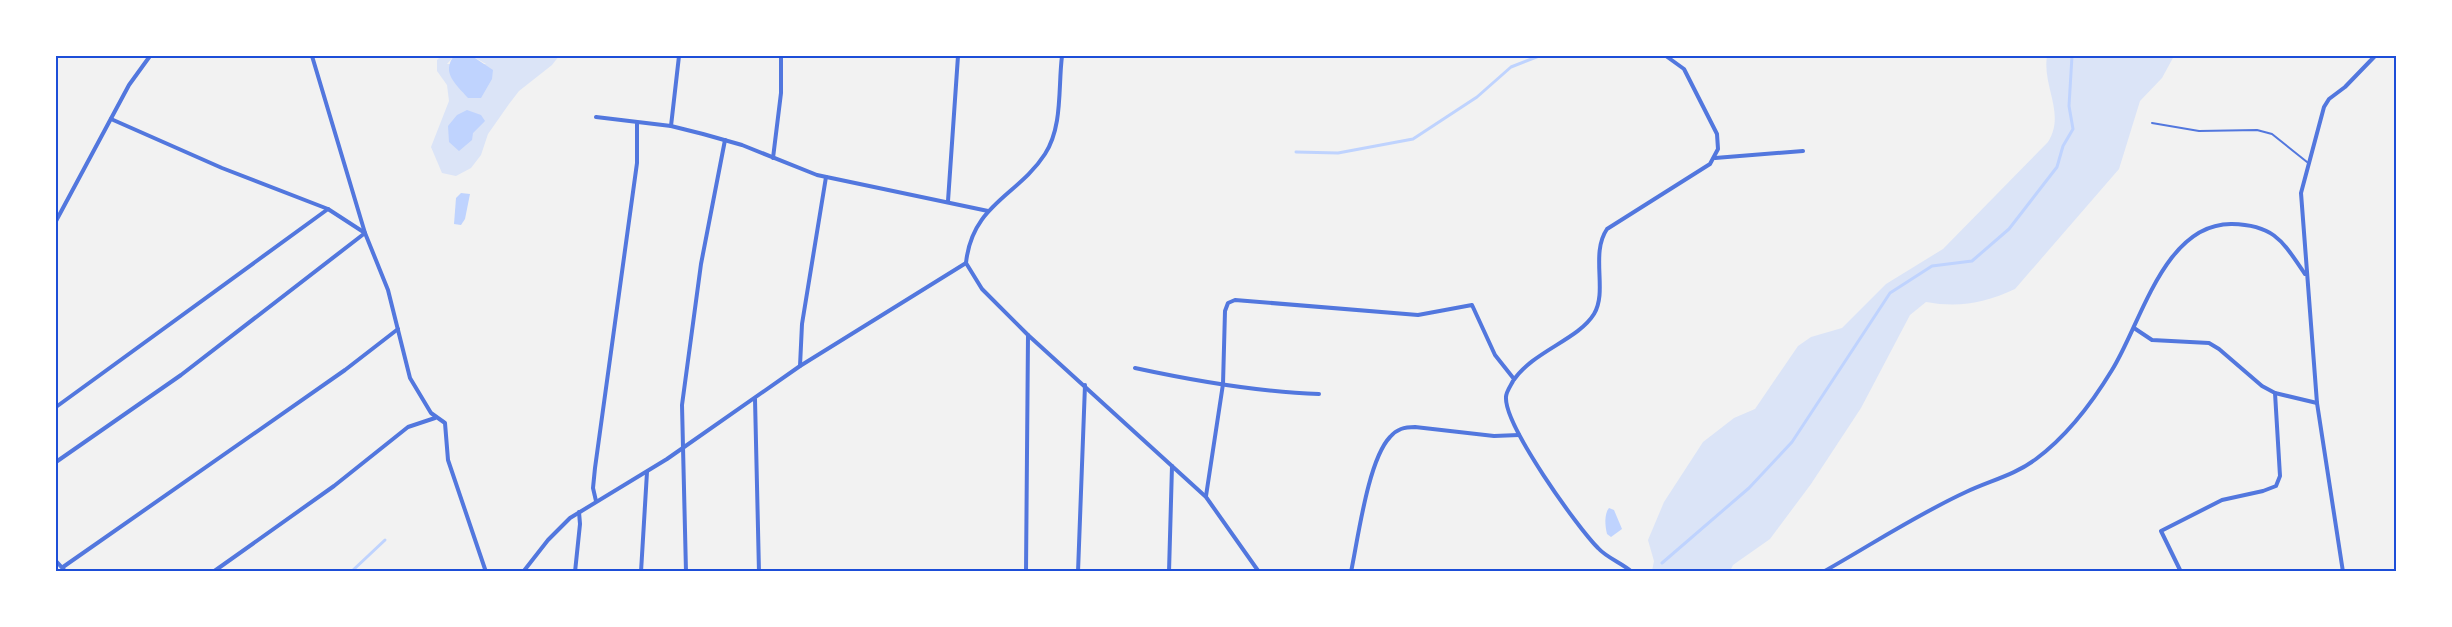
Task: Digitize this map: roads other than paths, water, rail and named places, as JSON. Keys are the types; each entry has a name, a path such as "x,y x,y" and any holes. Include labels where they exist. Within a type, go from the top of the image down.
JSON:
{"street":[{"path":"56,221 129,85 150,56"},
{"path":"312,56 365,233 388,290 410,378 435,418 445,423 448,460 486,572"},
{"path":"672,126 679,56"},
{"path":"773,158 781,93 781,56"},
{"path":"948,201 958,56"},
{"path":"523,572 548,540 579,512 685,447 800,366 966,263 975,232 988,211 1035,168 1046,153 1057,116 1062,56"},
{"path":"1632,572 1600,551 1572,517 1519,435 1509,415 1506,398 1514,379 1526,366 1583,326 1594,313 1598,302 1599,246 1607,229 1710,164 1715,158 1718,148 1717,134 1684,69 1666,56"},
{"path":"2343,572 2317,403 2305,274 2301,193 2319,118 2329,99 2345,87 2375,56"},
{"path":"596,117 638,124 672,126 725,140 826,177 988,211"},
{"path":"111,119 232,172 328,209 365,233"},
{"path":"596,501 593,488 595,468 637,163 638,124"},
{"path":"686,572 685,447 682,405 714,185 725,140"},
{"path":"1715,158 1803,151"},
{"path":"800,366 802,324 826,177"},
{"path":"56,407 328,209"},
{"path":"1823,572 1903,524 1967,491 2019,471 2037,459 2067,431 2093,400 2114,368 2169,260 2186,241 2208,228 2227,224 2265,228 2281,240 2305,274"},
{"path":"56,462 181,375 365,233"},
{"path":"966,263 982,289 1028,335 1206,497 1259,572"},
{"path":"1206,497 1223,384 1225,311 1228,303 1235,300 1419,315 1472,305 1494,355 1514,379"},
{"path":"56,561 64,569 345,370 398,328"},
{"path":"2134,328 2152,340 2209,343 2262,386 2275,393 2317,403"},
{"path":"1026,572 1028,335"},
{"path":"1135,368 1272,392 1319,394"},
{"path":"1078,572 1085,385"},
{"path":"2181,572 2161,531 2222,500 2276,486 2280,476 2275,393"},
{"path":"754,399 759,572"},
{"path":"213,572 334,486 408,427 435,418"},
{"path":"1351,572 1367,492 1383,447 1390,436 1402,428 1415,427 1494,436 1519,435"},
{"path":"1169,572 1172,466"},
{"path":"640,572 647,472"},
{"path":"575,572 579,512"}],"lane":[{"path":"2152,123 2199,131 2257,130 2272,134 2307,162"}],"water":[{"path":"454,56 472,56 493,70 492,79 481,98 468,98 455,83 449,68"},
{"path":"467,110 481,115 485,121 473,133 472,140 459,151 449,142 448,126 457,115"},
{"path":"461,193 470,194 465,219 461,225 454,224 456,198"},
{"path":"1609,508 1614,510 1622,529 1611,537 1607,534 1605,524"}],"waterway":[{"path":"1296,152 1338,153 1413,139 1477,97 1511,67 1539,56"},
{"path":"1662,563 1749,488 1792,442 1890,293 1932,266 1972,261 2009,229 2057,167 2063,146 2073,129 2069,106 2072,56"},
{"path":"351,572 385,540"}]}
